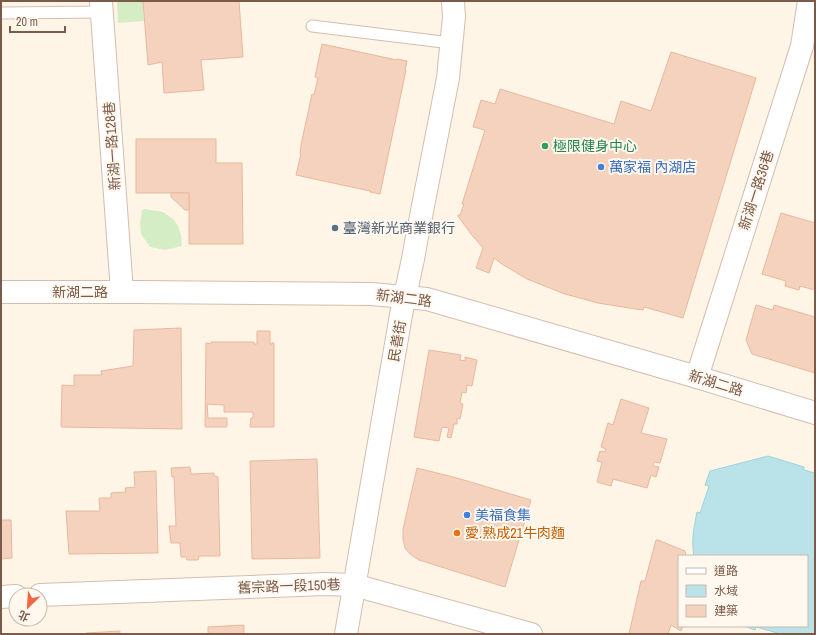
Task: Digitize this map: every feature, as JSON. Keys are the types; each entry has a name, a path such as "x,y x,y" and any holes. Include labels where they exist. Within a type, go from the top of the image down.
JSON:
{"street":[{"name":"民善街","path":"346,634 405,296 448,78 454,17 453,1"},
{"name":"新湖一路36巷","path":"697,377 802,46 809,1"},
{"name":"新湖一路128巷","path":"102,6 122,292"},
{"name":"新湖二路","path":"1,292 371,294 427,299 697,377 815,413"},
{"name":"舊宗路一段150巷","path":"48,595 325,584 354,585 531,634"}],"lane":[{"path":"1,13 102,6"},
{"path":"312,26 451,43"}],"green space":[{"path":"117,1 143,1 144,21 118,23"},
{"path":"145,209 163,212 173,219 178,226 181,235 182,246 165,250 150,247 141,234 140,224 142,210"}],"water":[{"path":"768,456 804,467 804,470 815,473 815,634 781,634 756,627 808,627 808,555 694,555 693,539 697,512 700,513 709,486 705,485 710,471"},
{"path":"747,627 756,627 755,630"}],"building":[{"path":"143,1 239,1 243,57 201,60 204,90 164,93 162,62 148,65"},
{"path":"322,44 407,61 380,194 296,175 312,94 314,95 318,78 315,77"},
{"name":"萬家福 內湖店","path":"671,52 756,78 683,318 644,307 643,310 598,303 565,294 527,279 494,258 489,273 476,268 483,248 458,215 460,215 464,204 462,204 485,130 473,127 481,100 495,104 500,89 614,124 621,101 651,111"},
{"path":"136,139 216,139 216,163 242,163 243,244 189,244 189,193 136,193"},
{"path":"171,193 189,193 189,210 185,210 171,197"},
{"path":"781,213 815,223 815,290 800,286 799,290 785,286 786,281 762,274"},
{"path":"756,305 773,310 774,305 815,317 815,373 752,354 746,340"},
{"path":"181,328 182,429 61,427 62,385 74,386 74,375 102,375 101,371 133,366 134,330"},
{"path":"257,331 270,331 270,344 274,343 274,427 250,427 253,412 224,412 224,405 207,404 208,418 227,418 227,427 205,427 206,343 254,342 254,344 257,344"},
{"path":"429,350 461,355 460,360 465,361 465,357 477,360 472,386 467,385 466,393 462,392 460,403 463,404 460,419 457,418 457,424 454,424 451,438 447,437 449,428 442,427 439,441 414,437"},
{"path":"621,399 649,408 641,433 667,439 660,463 654,462 653,466 659,467 656,477 651,475 647,488 613,479 611,486 597,482 602,462 597,461 600,451 605,452 606,449 601,447 608,423 613,425"},
{"path":"317,459 320,558 252,559 250,461"},
{"path":"190,467 191,474 214,473 214,476 218,477 220,556 199,556 198,560 187,560 186,557 181,557 180,543 171,543 169,526 176,526 174,477 172,477 171,468"},
{"name":"美福食集","path":"417,468 531,500 505,587 419,560 410,554 405,548 403,529"},
{"path":"156,471 158,553 69,554 66,511 100,511 99,498 111,498 111,493 126,492 125,488 135,487 134,472"},
{"path":"1,520 11,520 12,558 1,559"},
{"path":"656,540 685,551 686,555 678,555 678,627 683,627 681,631 671,625 668,634 629,634 641,581 645,581"},
{"path":"244,625 244,634 208,634 208,627"},
{"path":"120,631 120,634 86,634 86,633"}],"place":[{"name":"極限健身中心","path":"545,146"},
{"name":"萬家福 內湖店","path":"601,167"},
{"name":"臺灣新光商業銀行","path":"335,228"},
{"name":"美福食集","path":"467,515"},
{"name":"愛.熟成21牛肉麵","path":"457,533"}]}
